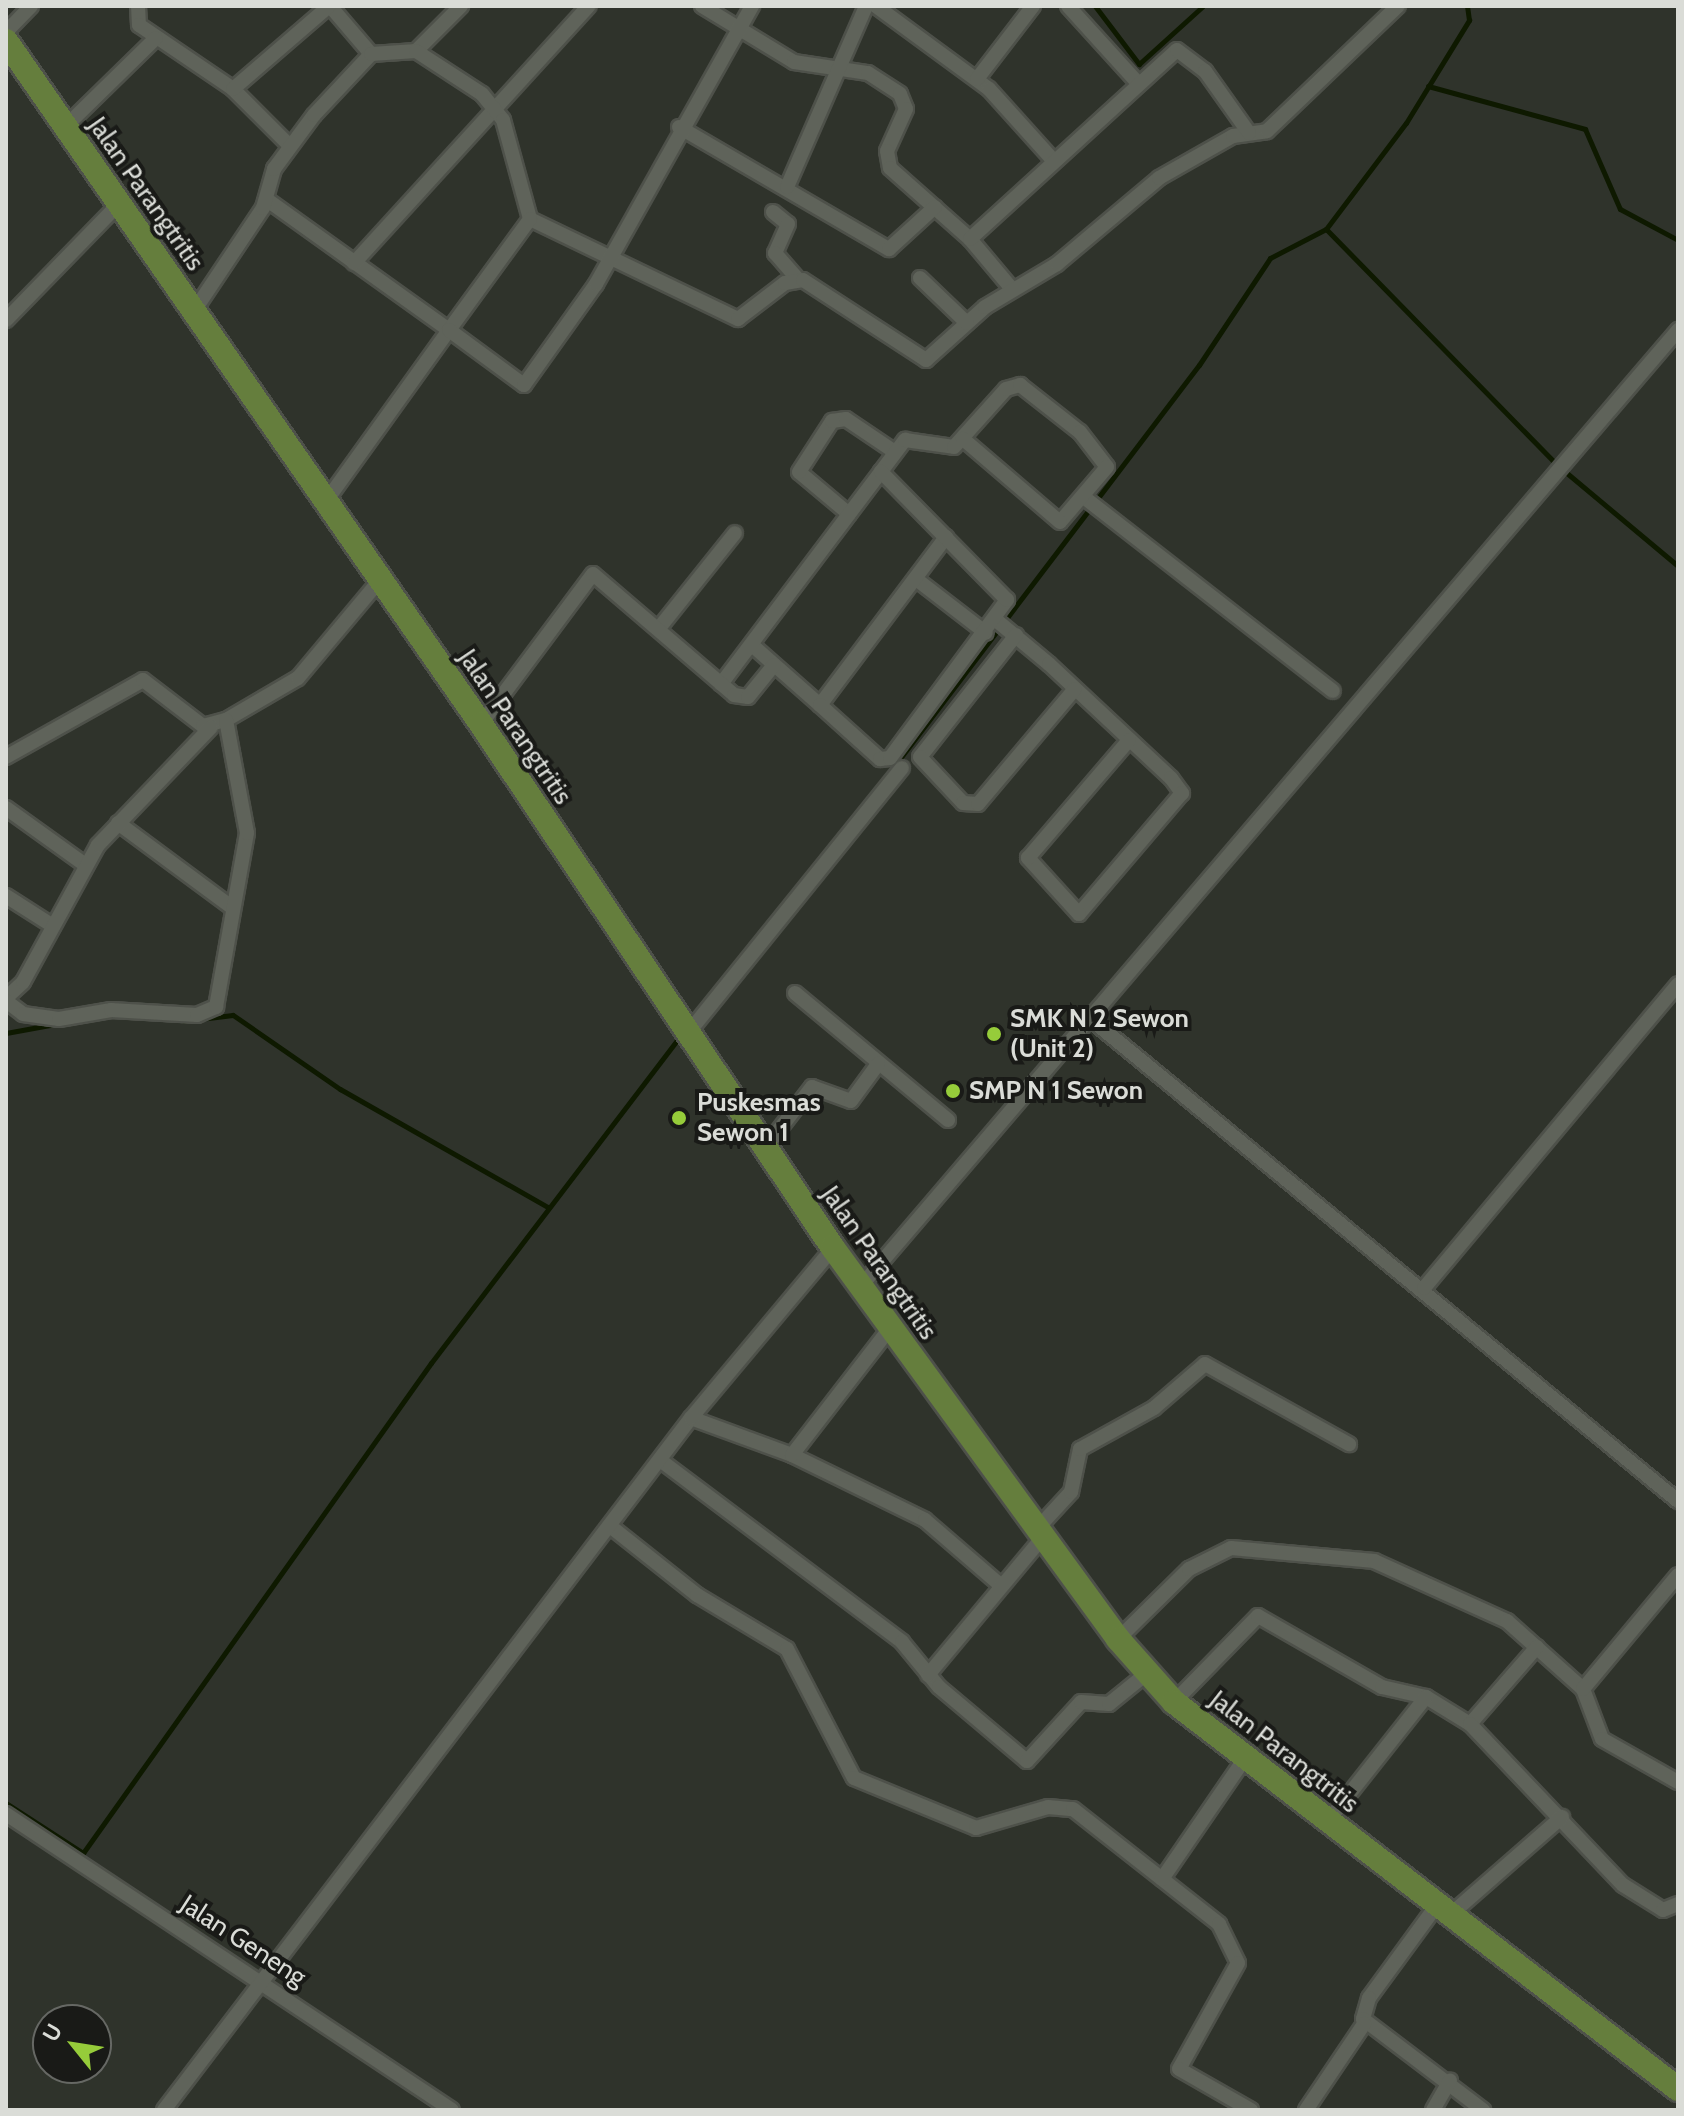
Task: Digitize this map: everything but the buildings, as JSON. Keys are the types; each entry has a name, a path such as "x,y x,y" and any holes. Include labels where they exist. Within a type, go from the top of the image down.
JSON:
{"main road":[{"name":"Jalan Parangtritis","path":"6,41 481,724 833,1248 1039,1534 1146,1674 1174,1702 1678,2089"}],"street":[{"path":"6,32 31,6"},
{"path":"138,6 134,19 156,38 233,89 289,145"},
{"path":"233,89 329,6 371,54"},
{"path":"416,51 461,6"},
{"path":"354,263 589,6"},
{"path":"702,6 800,65 844,68 874,76 904,99 888,162 970,239 1012,289"},
{"path":"266,199 449,330 521,387 612,258 679,127 752,6"},
{"path":"787,187 844,68 866,6"},
{"path":"876,6 977,79 1053,160"},
{"path":"977,79 1033,6"},
{"path":"1068,6 1136,81"},
{"path":"773,212 788,224 775,253 798,279 918,360 1012,289 1057,264 1174,168 1281,120 1398,6"},
{"path":"65,127 156,38"},
{"path":"194,311 266,199 289,145 371,54 416,51 497,108 530,219 738,319 798,279"},
{"path":"970,239 1136,81 1174,52 1186,53 1249,133"},
{"path":"679,127 889,249 935,207"},
{"path":"6,320 119,204"},
{"path":"326,501 530,219"},
{"path":"920,278 967,323"},
{"path":"861,1286 1093,1021 1677,335"},
{"path":"721,684 895,452 909,438 945,449 963,439 1006,389 1020,385 1103,456 1107,467 1091,502 1058,521 963,439"},
{"path":"849,514 799,472 832,421 846,419 895,452"},
{"path":"752,645 880,759 890,758 998,621 1006,596 881,472"},
{"path":"1091,502 1333,691"},
{"path":"660,627 735,533"},
{"path":"820,705 946,537"},
{"path":"481,724 589,576 599,575 721,684 748,697 774,665"},
{"path":"916,579 986,633"},
{"path":"226,720 247,811 221,995 206,1013 111,1010 40,1018 6,999 53,926 84,864 118,823 211,727 298,678 380,580"},
{"path":"998,621 1129,740 1182,796 1079,914 1028,858 1129,740"},
{"path":"1014,634 920,757 963,803 978,804 1075,689"},
{"path":"6,757 143,680 211,727"},
{"path":"689,1032 902,768"},
{"path":"6,808 84,864"},
{"path":"118,823 233,908"},
{"path":"6,896 53,926"},
{"path":"1424,1288 1678,984"},
{"path":"795,993 948,1120"},
{"path":"1093,1021 1424,1288 1678,1501"},
{"path":"765,1148 812,1087 851,1101 878,1064"},
{"path":"164,2110 691,1418 833,1248"},
{"path":"792,1455 890,1328"},
{"path":"928,1675 1071,1492 1080,1449 1154,1408 1205,1364 1349,1444"},
{"path":"691,1418 792,1455 937,1528 998,1583"},
{"path":"660,1460 860,1608 928,1675 1027,1761 1081,1702 1109,1704 1146,1674"},
{"path":"610,1526 697,1595 791,1654 854,1778 976,1828 1048,1807 1073,1809 1219,1924 1237,1956 1179,2069 1251,2110"},
{"path":"1118,1639 1189,1569 1245,1545 1374,1561 1507,1621 1583,1689 1602,1739 1678,1782"},
{"path":"1583,1689 1678,1575"},
{"path":"1174,1702 1258,1616 1382,1687 1426,1697 1470,1724 1562,1817 1623,1885 1663,1910 1678,1904"},
{"path":"1470,1724 1537,1647"},
{"path":"1328,1821 1426,1697"},
{"path":"1162,1879 1246,1757"},
{"name":"Jalan Geneng","path":"6,1814 452,2110"},
{"path":"1306,2110 1364,2024 1369,1998 1443,1910 1562,1817"},
{"path":"1364,2024 1450,2081 1483,2110"},
{"path":"1433,2110 1450,2081"}],"waterway":[{"path":"1095,6 1139,64 1203,6"},
{"path":"876,790 1199,365 1270,258 1326,229 1406,123 1469,20 1467,6"},
{"path":"1428,86 1585,129 1620,209 1678,240"},
{"path":"1326,229 1556,464 1678,566"},
{"path":"184,1021 233,1015 340,1089 548,1207"},
{"path":"6,1033 55,1024"},
{"path":"6,1803 83,1853 431,1363 679,1038"}],"place":[{"name":"SMK N 2 Sewon (Unit 2)","path":"994,1034"},
{"name":"SMP N 1 Sewon","path":"953,1091"},
{"name":"Puskesmas Sewon 1","path":"679,1118"}]}
